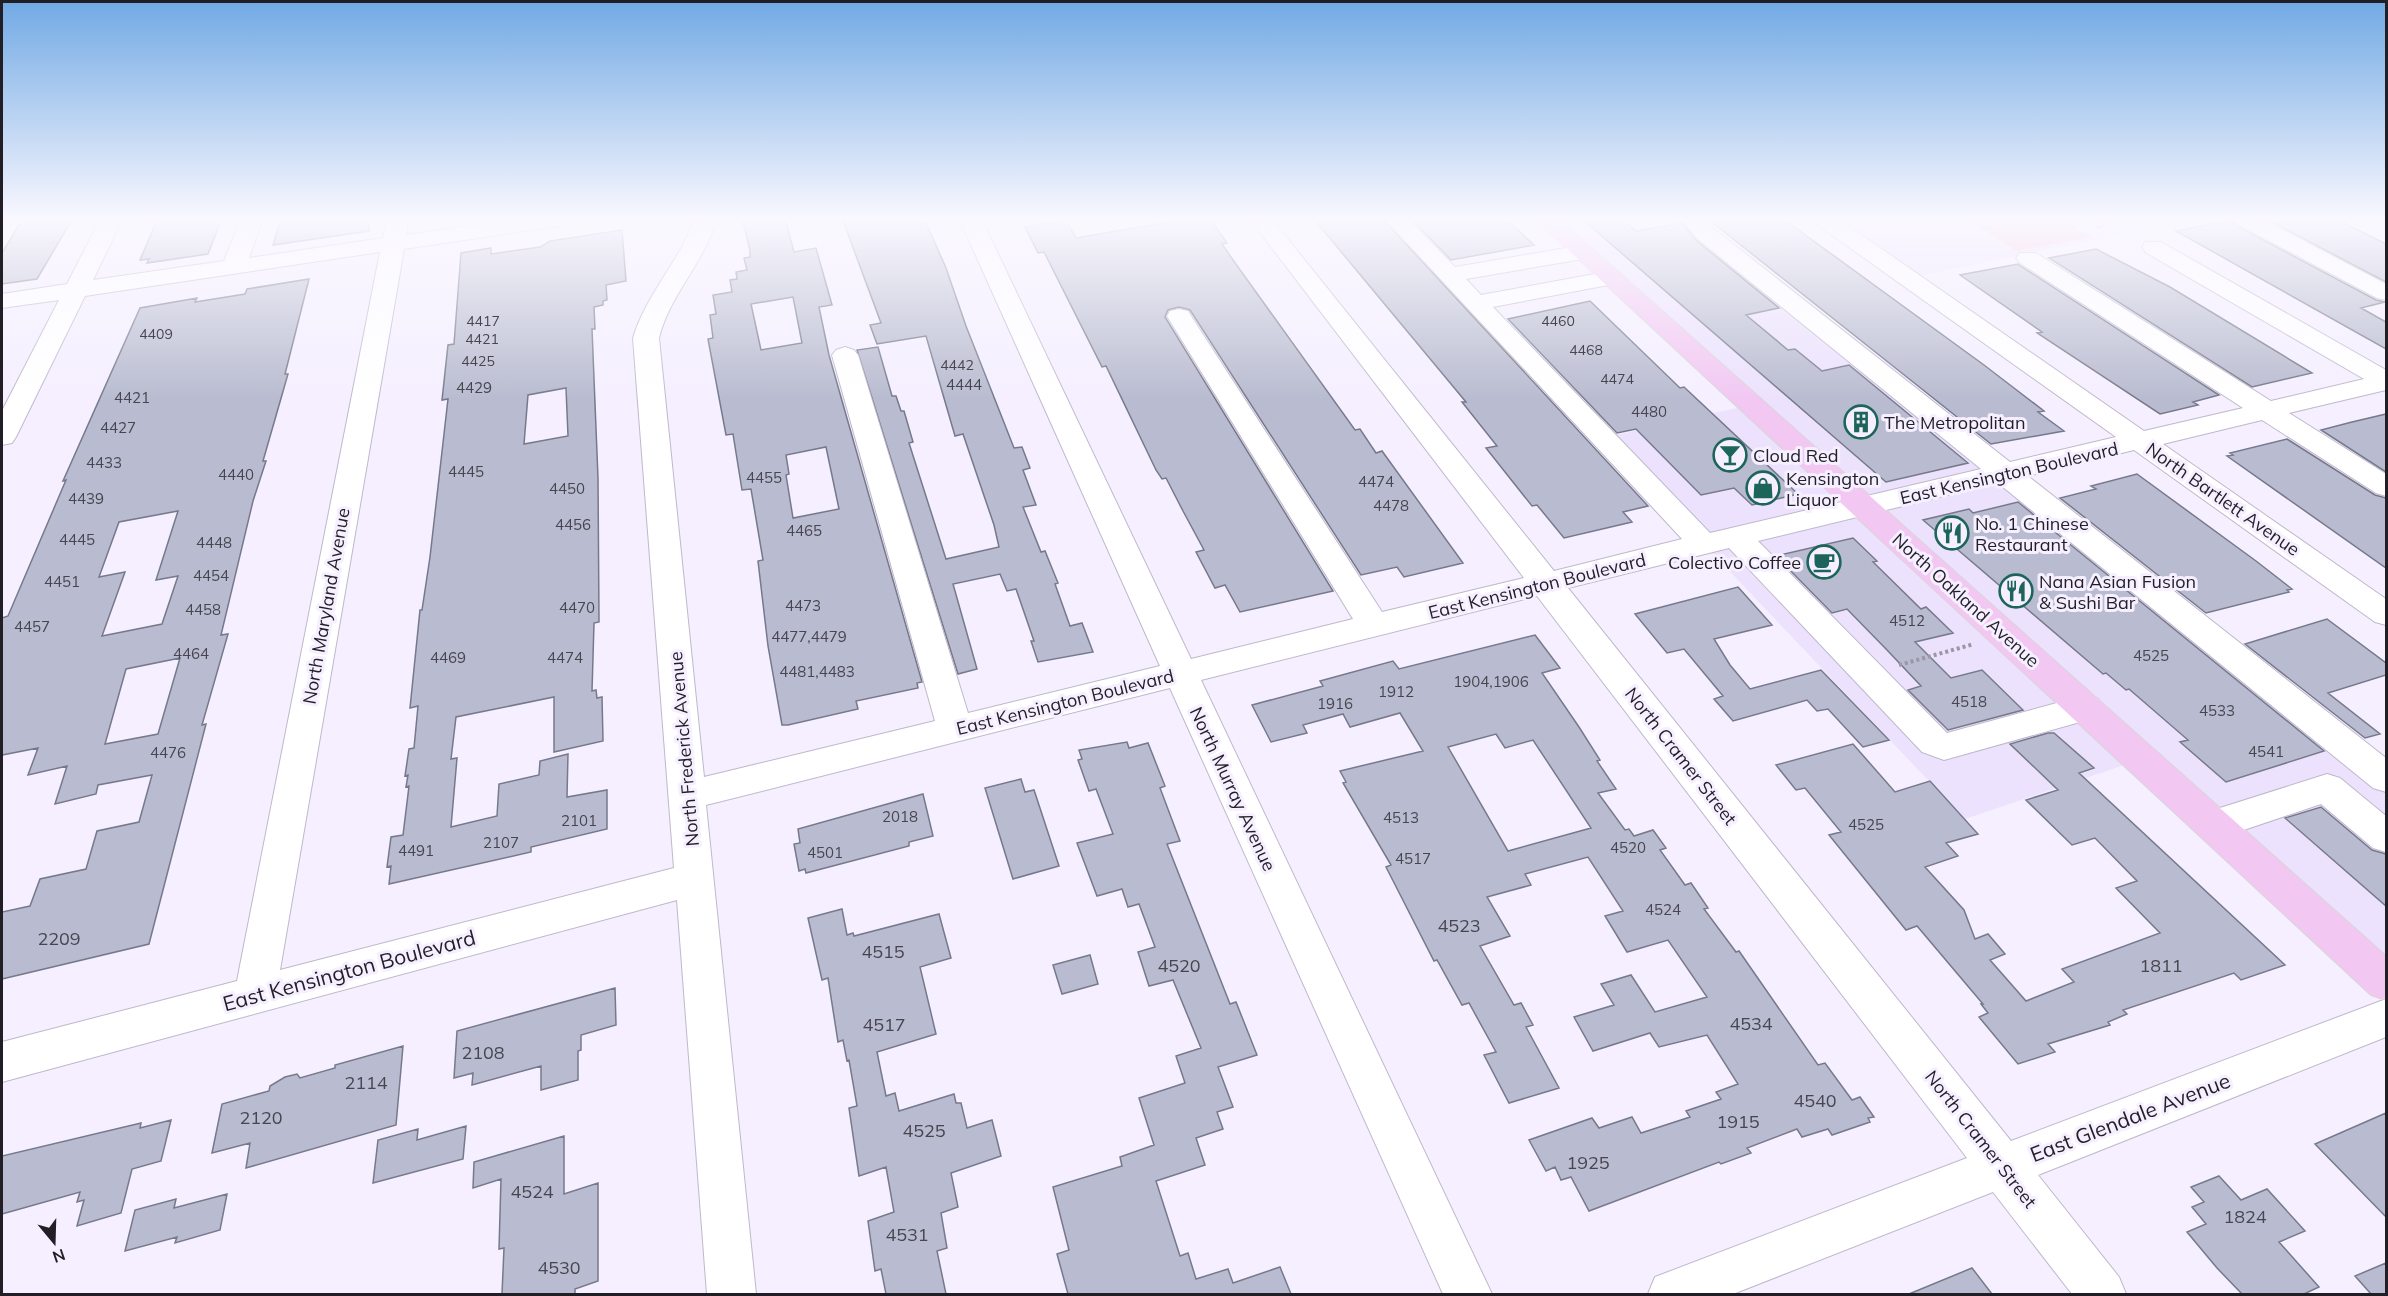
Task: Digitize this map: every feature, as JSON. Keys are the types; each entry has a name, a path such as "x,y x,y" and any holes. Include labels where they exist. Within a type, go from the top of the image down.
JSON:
{"main road":[{"name":"North Oakland Avenue","path":"1612,278 2386,982"}],"street":[{"path":"2,437 80,278"},
{"path":"2,301 151,278"},
{"name":"North Maryland Avenue","path":"255,995 386,278"},
{"name":"North Frederick Avenue","path":"675,278 657,305 649,322 646,338 732,1294"},
{"name":"North Murray Avenue","path":"998,278 1468,1294"},
{"name":"North Cramer Street","path":"1307,278 2102,1294"},
{"path":"1452,278 1704,544"},
{"path":"1475,303 1608,278"},
{"path":"1762,278 2382,774"},
{"name":"North Bartlett Avenue","path":"1910,278 2386,614"},
{"path":"2060,278 2386,488"},
{"path":"2206,278 2386,382"},
{"path":"2359,278 2386,293"},
{"path":"1179,316 1374,626"},
{"path":"845,354 955,728"},
{"name":"East Kensington Boulevard","path":"688,795 1704,544 2386,382"},
{"path":"1736,537 1935,743 1944,747 2086,708"},
{"path":"2214,825 2328,788 2382,774"},
{"path":"2328,788 2386,837"},
{"name":"East Kensington Boulevard","path":"2,1062 696,879"},
{"name":"East Glendale Avenue","path":"1672,1294 2386,1018"}],"path":[{"path":"1898,665 1974,644"}],"shaded area":[{"path":"1612,278 1763,278 2386,778 2386,982 2142,759 1965,819 1603,438 1750,405"}],"building":[{"path":"2,278 37,278 37,279 2,284"},
{"path":"459,278 626,278 626,281 606,285 607,300 603,301 603,305 594,307 595,329 592,329 598,478 599,622 594,623 592,691 596,690 597,698 602,697 603,741 554,752 554,697 456,717 451,759 457,758 451,827 497,816 499,784 539,775 540,761 568,754 567,797 607,790 607,829 531,847 531,852 389,884 391,866 387,867 391,837 403,835 409,786 406,787 408,775 405,776 409,749 414,748 418,706 410,708 420,610 422,610 430,557 448,399 442,400 448,345 454,344","holes":["566,388 568,436 524,444 528,395"]},
{"path":"825,278 832,305 819,307 829,355 922,682 917,683 918,688 856,701 858,709 788,725 782,725 768,646 758,561 763,560 751,489 742,490 733,434 726,435 708,339 713,338 710,315 716,314 713,295 732,292 730,280","holes":["793,297 802,343 761,350 751,304","826,447 839,509 793,518 786,475 789,474 786,455"]},
{"path":"864,278 950,278 1014,448 1022,447 1030,468 1023,470 1036,505 1023,507 1041,552 1045,551 1058,583 1055,584 1070,626 1082,623 1093,652 1038,662 1031,641 1034,641 1016,589 1007,591 1000,574 953,584 977,669 958,674 857,350 878,347 892,396 896,396 901,411 904,411 913,442 909,443 946,559 999,547 994,525 963,434 955,436 926,336 877,344 870,325 881,323"},
{"path":"1057,278 1247,278 1355,430 1360,429 1376,453 1382,451 1463,563 1404,577 1397,567 1361,575 1190,310 1179,307 1168,310 1165,317 1333,591 1240,612 1225,585 1215,588 1196,552 1204,550 1166,478 1162,479 1156,470 1106,366 1102,367"},
{"path":"1363,278 1438,278 1648,506 1623,512 1632,522 1564,538 1537,505 1532,506 1486,448 1497,446 1462,402 1466,402"},
{"path":"1651,278 1743,278 1779,308 1746,315 1788,350 1795,349 1822,371 1849,365 1968,463 1886,482"},
{"path":"1783,278 1865,278 2044,411 2038,412 2064,431 1991,444"},
{"path":"1965,278 2040,278 2219,395 2193,402 2198,405 2160,414 2037,333 2042,332"},
{"path":"2081,278 2153,278 2312,373 2252,387"},
{"path":"2260,278 2336,278 2376,300 2385,302 2361,308 2386,322 2386,349"},
{"path":"309,279 285,374 288,374 263,461 266,461 253,501 221,635 228,634 202,725 206,724 149,944 2,979 2,912 30,906 40,879 86,869 97,831 139,822 152,775 98,785 96,794 55,804 67,766 28,775 38,748 2,755 2,618 8,616 66,480 63,481 140,308 197,298 195,302 245,294 247,289","holes":["178,511 156,580 178,576 162,624 102,636 125,572 99,577 119,522","180,658 158,734 105,744 126,669"]},
{"path":"1590,301 1680,388 1684,387 1798,494 1752,505 1734,488 1701,495 1636,429 1617,433 1508,319"},
{"path":"2386,414 2386,472 2321,430 2352,422"},
{"path":"2287,439 2375,495 2386,498 2386,568 2227,456 2233,455 2230,453"},
{"path":"2137,474 2292,589 2287,590 2289,592 2206,613 2060,498 2096,489 2091,486"},
{"path":"2018,502 2324,751 2226,782 2180,742 2188,740 2129,689 2126,690 2106,673 2103,674 1923,520 1969,509 1973,513"},
{"path":"1853,538 1877,561 1873,562 1921,609 1926,607 1953,633 1915,642 1951,678 1982,670 2023,710 1948,730 1908,690 1921,686 1847,609 1832,613 1776,556"},
{"path":"1738,587 1772,625 1714,639 1730,665 1750,689 1821,670 1889,740 1863,747 1828,709 1817,711 1807,700 1733,721 1714,699 1723,696 1684,649 1667,653 1635,614"},
{"path":"2327,619 2386,663 2386,675 2328,693 2380,734 2365,738 2245,644"},
{"path":"1535,635 1560,668 1542,673 1579,727 1600,760 1597,761 1616,789 1598,793 1625,830 1629,829 1634,836 1653,830 1666,848 1660,850 1685,885 1691,883 1708,908 1704,909 1736,952 1739,951 1818,1065 1825,1063 1852,1100 1860,1097 1874,1117 1868,1118 1870,1122 1832,1135 1828,1129 1802,1137 1797,1129 1747,1148 1751,1153 1721,1164 1719,1162 1589,1211 1571,1177 1561,1180 1555,1167 1546,1171 1529,1140 1592,1118 1599,1128 1632,1117 1641,1133 1690,1117 1686,1111 1721,1099 1716,1092 1738,1084 1707,1035 1659,1047 1650,1033 1593,1051 1574,1017 1614,1005 1601,984 1631,975 1655,1012 1707,997 1668,940 1627,952 1605,916 1623,911 1588,857 1525,874 1531,885 1487,897 1510,936 1480,946 1514,1005 1521,1003 1533,1025 1526,1027 1559,1088 1509,1103 1484,1055 1496,1052 1469,1003 1462,1005 1437,960 1434,961 1386,867 1391,865 1343,783 1346,782 1340,771 1423,751 1400,713 1350,727 1343,714 1303,725 1307,733 1271,742 1252,705 1323,686 1320,681 1393,661 1399,669","holes":["1496,734 1505,748 1533,740 1591,828 1508,851 1448,747"]},
{"path":"2054,733 2094,768 2079,773 2285,965 2241,980 2234,973 2123,1010 2127,1014 2108,1022 2110,1025 2048,1044 2055,1052 2018,1064 1979,1017 1988,1013 1981,1004 1983,1004 1917,926 1906,930 1829,835 1841,832 1805,788 1796,790 1776,765 1853,744 1895,792 1930,781 1978,834 1946,843 1958,856 1925,867 1964,910 1975,939 1988,934 2005,954 1990,960 2026,1001 2074,982 2062,969 2160,933 2116,888 2137,881 2095,838 2072,845 2026,800 2058,790 2010,744"},
{"path":"1127,742 1129,748 1148,743 1165,786 1160,788 1180,841 1167,844 1230,1004 1236,1002 1257,1055 1218,1067 1233,1107 1217,1112 1223,1129 1196,1138 1205,1165 1156,1181 1180,1256 1188,1253 1196,1279 1228,1269 1233,1283 1280,1267 1291,1294 1068,1294 1057,1254 1069,1250 1053,1187 1122,1166 1120,1157 1154,1145 1139,1098 1185,1083 1176,1056 1201,1048 1173,980 1149,986 1138,952 1155,947 1139,904 1128,907 1122,889 1097,896 1077,843 1113,834 1096,789 1089,791 1078,760 1082,759 1079,750"},
{"path":"1021,779 1025,792 1034,790 1059,866 1013,879 985,788"},
{"path":"923,794 933,836 909,842 909,846 806,873 805,869 799,871 794,844 800,843 798,829"},
{"path":"2321,807 2372,850 2386,854 2386,906 2285,818"},
{"path":"842,909 847,935 853,933 854,936 939,914 951,958 920,967 936,1034 877,1052 886,1096 895,1093 899,1111 954,1094 956,1103 961,1103 967,1128 992,1120 1001,1156 951,1173 958,1207 941,1213 947,1248 937,1251 946,1294 886,1294 881,1269 875,1271 868,1221 894,1212 886,1167 859,1176 849,1108 857,1106 849,1060 847,1061 843,1040 838,1042 828,978 822,980 808,918"},
{"path":"1090,955 1098,984 1062,994 1053,965"},
{"path":"615,988 616,1025 581,1035 581,1050 578,1051 578,1080 541,1090 541,1066 472,1085 473,1073 454,1078 457,1031"},
{"path":"403,1046 396,1125 246,1168 250,1143 212,1153 222,1104 269,1091 270,1086 285,1077 297,1074 300,1078 335,1068 335,1065"},
{"path":"2386,1113 2386,1217 2315,1144"},
{"path":"171,1120 161,1161 132,1169 121,1213 77,1226 84,1200 77,1202 80,1192 2,1214 2,1156 141,1123 140,1128"},
{"path":"466,1126 463,1159 373,1183 378,1140 418,1129 417,1140"},
{"path":"564,1136 564,1194 598,1183 598,1281 575,1289 575,1294 502,1294 504,1248 499,1249 501,1179 473,1188 474,1162"},
{"path":"2219,1176 2241,1200 2267,1189 2305,1231 2279,1242 2319,1287 2304,1294 2242,1294 2217,1268 2187,1232 2206,1224 2192,1207 2204,1202 2191,1187"},
{"path":"227,1194 220,1230 175,1243 177,1237 125,1251 135,1210 176,1199 174,1208"},
{"path":"2386,1263 2386,1294 2371,1294 2355,1276"},
{"path":"1972,1268 1992,1294 1909,1294"}],"place":[{"name":"The Metropolitan","path":"1861,422"},
{"name":"Cloud Red","path":"1730,455"},
{"name":"Kensington Liquor","path":"1763,488"},
{"name":"No. 1 Chinese Restaurant","path":"1952,533"},
{"name":"Colectivo Coffee","path":"1824,562"},
{"name":"Nana Asian Fusion & Sushi Bar","path":"2016,591"}]}
